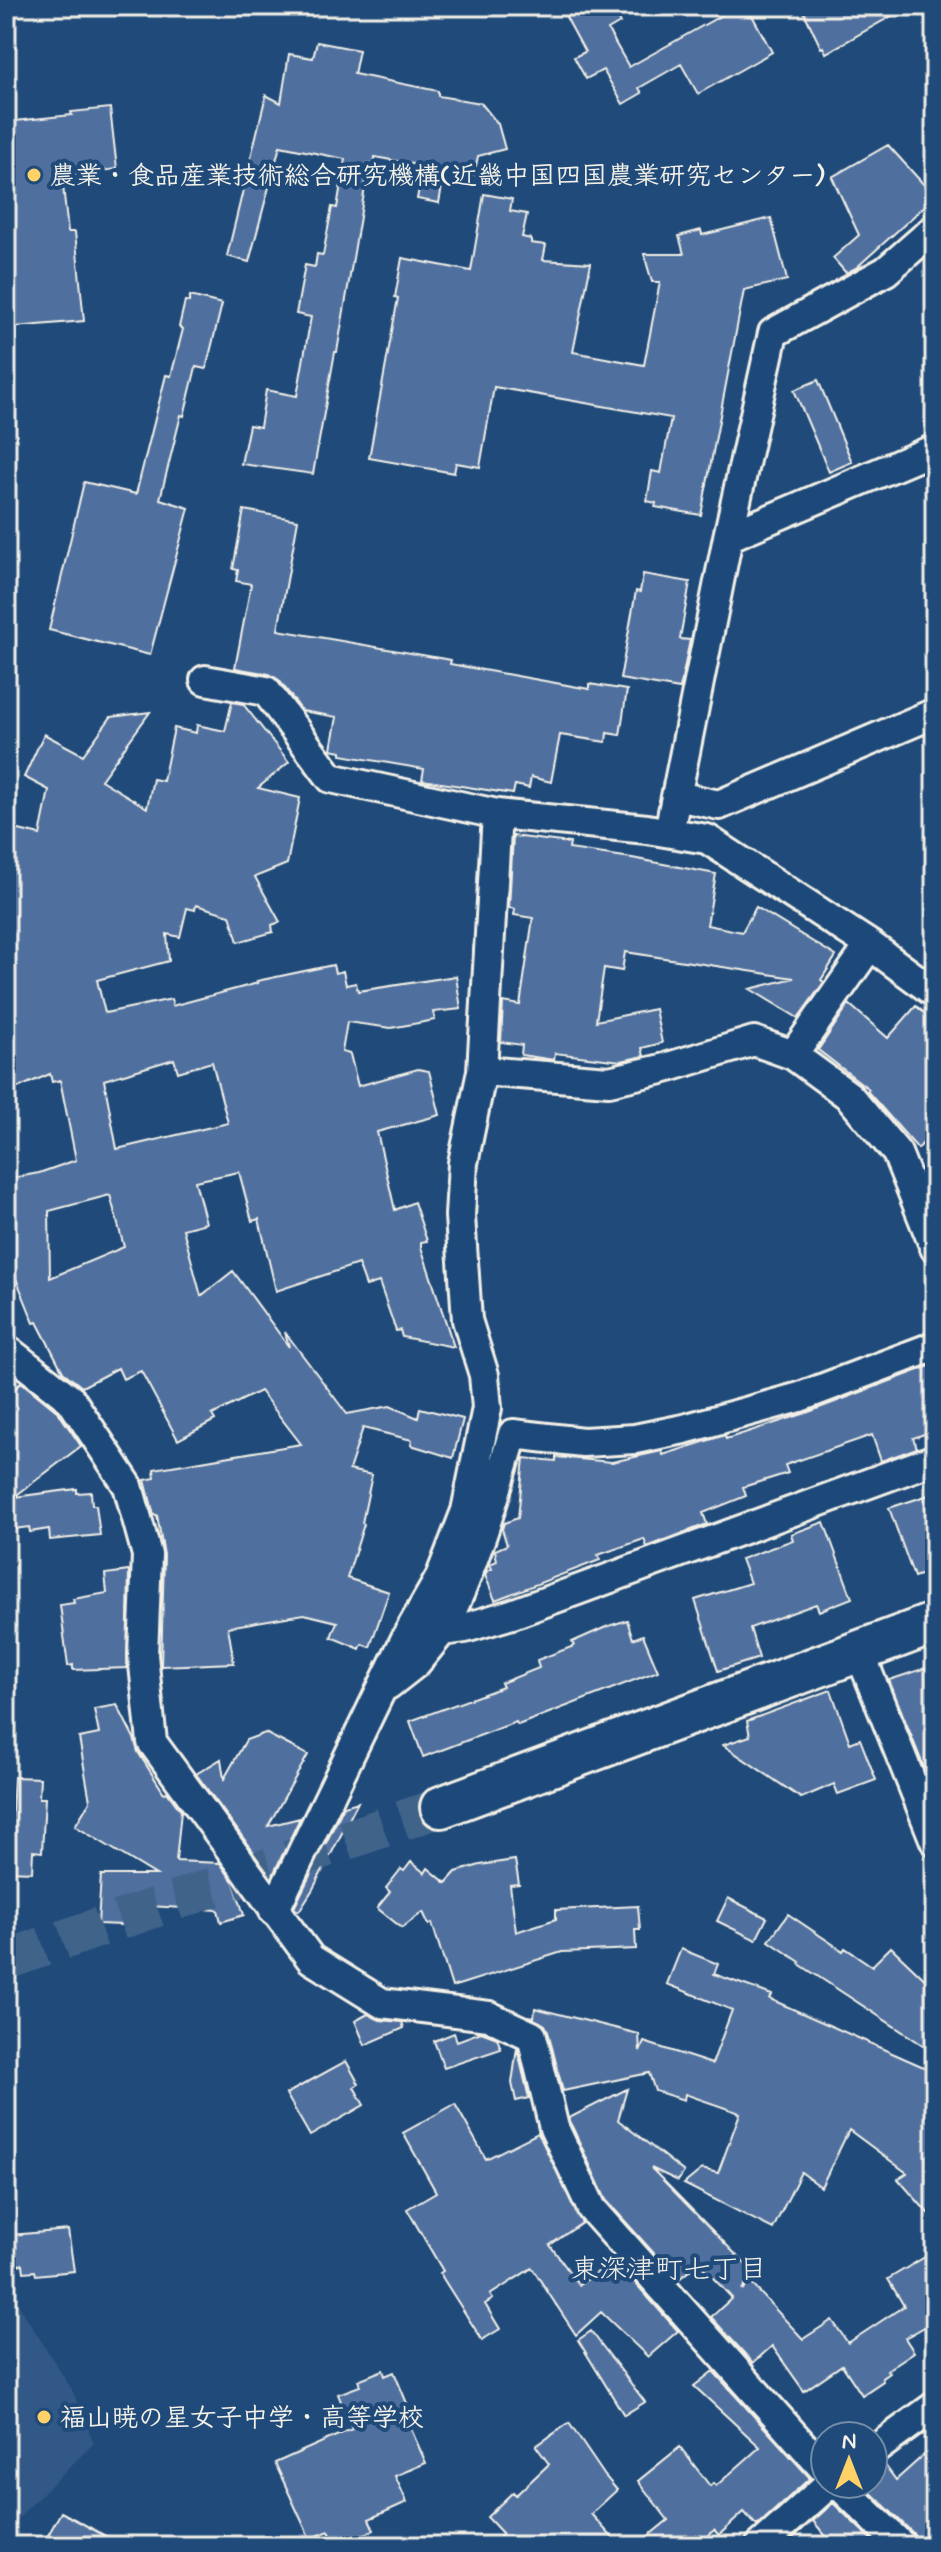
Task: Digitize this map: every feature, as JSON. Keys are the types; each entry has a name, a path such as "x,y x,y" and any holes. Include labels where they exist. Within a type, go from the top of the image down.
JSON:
{"street":[{"path":"669,832 728,537 773,333 886,271 935,228"},
{"path":"728,537 935,449"},
{"path":"205,680 266,691 331,778 497,814 669,832 707,839 929,981"},
{"path":"677,796 719,805 935,713"},
{"path":"274,1911 407,1636 440,1578 466,1511 487,1408 484,1375 467,1320 460,1216 463,1163 482,1071 497,814"},
{"path":"793,1055 870,945"},
{"path":"482,1071 609,1081 662,1069 754,1041 793,1055 849,1096 897,1153 935,1248"},
{"path":"383,1690 416,1663 442,1631 462,1592 486,1528 513,1434 583,1442 635,1439 684,1429 800,1397 935,1346"},
{"path":"6,1349 71,1400 128,1486 147,1555 143,1655 152,1742 274,1911 311,1959 382,2003 489,2016 532,2036 554,2128 592,2209 809,2452"},
{"path":"442,1631 465,1628 512,1614 935,1459"},
{"path":"441,1807 935,1623"},
{"path":"859,1651 935,1841"},
{"path":"889,2439 935,2406"},
{"path":"760,2546 811,2500"},
{"path":"855,2500 902,2546"}],"shaded area":[{"name":"福山暁の星女子中学・高等学校","path":"11,2293 72,2390 94,2443 25,2511 6,2535 6,2294"}],"building":[{"path":"560,6 610,6 620,23 608,30 629,67 738,6 747,6 772,52 698,94 681,64 639,88 642,93 623,104 603,70 586,79 574,57 585,52"},
{"path":"801,6 909,6 826,53"},
{"path":"317,42 359,50 354,74 438,91 438,96 481,103 498,124 505,149 478,156 474,175 445,170 439,203 417,199 423,166 375,157 374,165 369,164 313,474 241,464 249,425 260,427 266,390 297,396 311,317 296,314 305,265 315,267 317,254 323,255 332,207 337,208 345,159 280,146 249,262 227,256 266,95 281,103 289,54 313,58"},
{"path":"110,108 117,169 62,176 68,232 75,232 84,321 15,327 6,238 6,122"},
{"path":"888,145 935,197 856,268 846,273 833,258 859,235 832,177"},
{"path":"484,194 512,199 510,211 527,214 522,237 531,239 531,243 546,245 543,260 591,263 573,352 644,365 660,282 652,282 644,254 684,254 679,236 701,230 702,235 771,218 787,280 744,290 701,515 655,507 656,503 647,501 652,471 661,473 671,418 494,387 480,467 456,463 454,473 369,458 398,298 395,297 402,258 471,271"},
{"path":"190,296 222,304 206,369 196,367 160,499 189,508 150,655 49,630 84,482 136,494 166,375 171,376 183,329 179,327 185,301 189,302"},
{"path":"818,380 852,462 829,472 794,390"},
{"path":"244,510 298,520 278,630 451,660 450,664 589,689 589,684 627,690 620,735 607,733 606,742 560,735 551,782 531,777 529,788 515,785 513,794 422,780 424,769 341,755 341,751 331,749 337,717 302,711 279,680 269,674 235,668 251,584 236,581 238,570 233,569"},
{"path":"643,574 690,582 680,639 690,640 680,689 620,679 636,591 640,592"},
{"path":"232,702 243,704 289,762 258,788 300,798 287,864 255,877 280,922 272,925 273,932 238,942 230,915 196,905 195,910 187,908 180,937 167,934 169,961 97,980 105,1013 172,999 172,1006 257,981 333,965 335,973 343,971 346,985 356,983 358,991 456,976 461,1009 433,1012 435,1020 391,1028 347,1022 342,1052 350,1054 358,1086 418,1069 429,1071 440,1115 377,1132 395,1210 414,1202 427,1241 421,1242 421,1247 454,1347 402,1337 400,1330 396,1331 379,1282 366,1286 358,1264 276,1291 259,1219 252,1221 239,1172 195,1181 206,1223 183,1229 201,1296 233,1271 289,1347 285,1332 347,1414 390,1406 418,1418 420,1408 463,1419 453,1458 411,1445 412,1440 363,1428 349,1470 372,1475 364,1524 347,1578 389,1592 370,1647 362,1644 360,1649 331,1637 337,1622 304,1614 228,1627 234,1663 161,1666 164,1555 157,1515 154,1515 145,1480 155,1478 154,1469 301,1444 260,1391 212,1415 215,1420 178,1440 141,1371 123,1379 118,1368 82,1387 63,1372 37,1322 34,1323 15,1276 6,1277 6,1179 39,1173 76,1160 60,1080 52,1082 50,1074 6,1093 6,827 40,835 49,790 24,777 44,734 83,755 111,717 150,712 101,780 147,808 153,779 163,781 174,728 196,733 197,725 225,731","holes":["174,1059 178,1072 212,1062 228,1123 117,1149 104,1080","110,1195 124,1247 50,1278 49,1211"]},
{"path":"513,836 570,843 569,849 716,874 707,925 742,932 756,907 836,956 821,980 824,982 798,1018 750,989 794,978 625,952 622,971 604,968 596,1021 655,1009 662,1043 642,1048 644,1056 621,1061 555,1053 554,1060 521,1055 522,1045 501,1042 503,1002 520,1005 533,918 514,915 515,909 509,908"},
{"path":"849,1004 888,1038 916,1006 935,1022 935,1129 918,1149 867,1091 869,1089 818,1050"},
{"path":"935,1364 935,1430 913,1438 917,1448 881,1461 872,1435 785,1465 788,1473 743,1487 746,1496 703,1513 707,1524 647,1547 644,1539 598,1555 600,1560 495,1600 485,1575 492,1569 490,1564 497,1561 495,1550 507,1545 502,1529 504,1523 518,1518 524,1458 556,1461 556,1457 612,1462 662,1451 663,1455 725,1435 726,1439 806,1413"},
{"path":"21,1382 58,1412 81,1446 14,1497 77,1489 77,1493 91,1492 100,1535 50,1540 49,1529 30,1532 29,1527 6,1530 6,1399"},
{"path":"935,1493 935,1570 914,1577 889,1508"},
{"path":"824,1522 852,1598 819,1611 816,1604 750,1628 759,1658 718,1671 695,1600 750,1583 741,1559 793,1540 791,1534"},
{"path":"129,1571 127,1668 73,1670 73,1665 68,1666 60,1605 74,1603 73,1599 107,1593 105,1574"},
{"path":"627,1620 633,1639 643,1635 658,1671 518,1725 516,1722 423,1757 410,1721 503,1687 501,1683 539,1668 537,1660"},
{"path":"935,1665 935,1795 889,1680"},
{"path":"831,1690 850,1743 860,1739 876,1780 838,1794 834,1784 801,1798 723,1745 750,1736 747,1721"},
{"path":"117,1705 138,1752 164,1793 167,1792 181,1811 176,1861 220,1863 234,1883 244,1915 221,1922 218,1910 149,1906 148,1926 98,1924 101,1875 156,1875 75,1826 90,1801 79,1738 99,1734 94,1709"},
{"path":"265,1733 308,1755 268,1826 300,1818 272,1877 196,1774 221,1759 224,1779 246,1740"},
{"path":"14,1777 40,1778 39,1798 45,1798 42,1852 33,1851 32,1872 9,1871"},
{"path":"358,1802 299,1911 294,1908 344,1806"},
{"path":"515,1860 519,1884 510,1885 516,1932 556,1919 556,1910 638,1906 640,1930 635,1930 636,1949 562,1952 452,1987 432,1923 429,1925 423,1912 402,1928 377,1908 390,1892 386,1888 411,1862 425,1873 428,1868 446,1883 456,1872"},
{"path":"728,1898 767,1918 756,1940 717,1921"},
{"path":"788,1914 843,1951 845,1948 872,1966 891,1947 935,1989 935,2053 769,1941"},
{"path":"681,1949 718,1964 714,1974 772,1995 770,1999 935,2072 935,2221 898,2179 907,2173 849,2130 821,2187 801,2172 773,2229 684,2184 702,2169 718,2173 740,2113 685,2094 684,2100 655,2091 649,2073 563,2091 548,2031 545,2025 528,2016 534,2017 535,2008 639,2034 640,2052 644,2042 712,2064 732,2010 667,1984"},
{"path":"368,2014 380,2020 402,2022 404,2028 365,2045 355,2021"},
{"path":"481,2032 497,2038 501,2049 444,2068 434,2041 454,2033 457,2041"},
{"path":"517,2048 529,2098 516,2101 512,2083"},
{"path":"346,2061 359,2084 354,2087 364,2105 310,2136 286,2094"},
{"path":"627,2089 618,2120 684,2172 678,2181 651,2168 752,2271 742,2290 751,2283 803,2339 832,2320 848,2343 904,2306 888,2279 935,2251 935,2321 905,2338 914,2352 887,2370 889,2373 882,2378 883,2381 862,2395 842,2365 804,2391 772,2346 753,2363 711,2317 732,2298 699,2263 678,2280 606,2200 570,2122 569,2118"},
{"path":"455,2104 486,2159 538,2133 582,2223 550,2245 579,2285 615,2260 678,2331 648,2357 601,2312 576,2335 532,2268 490,2295 493,2299 485,2304 500,2329 482,2340 444,2280 440,2273 443,2271 407,2209 436,2192 403,2133"},
{"path":"68,2230 74,2271 36,2275 35,2271 24,2272 23,2264 15,2265 11,2235"},
{"path":"591,2331 645,2402 624,2415 578,2340"},
{"path":"383,2370 385,2376 394,2372 413,2418 407,2420 426,2463 395,2476 407,2502 369,2519 374,2530 339,2546 336,2546 329,2531 310,2539 275,2463 352,2429 338,2394 360,2386 358,2380"},
{"path":"713,2371 809,2479 757,2526 744,2512 719,2535 714,2530 696,2546 636,2546 668,2520 638,2481 680,2447 710,2486 713,2483 716,2486 760,2447 694,2386"},
{"path":"569,2423 617,2490 591,2514 620,2546 491,2546 503,2534 487,2517 549,2464 536,2446"},
{"path":"935,2445 935,2534 919,2546 914,2534 879,2500 889,2500 889,2471 896,2480"},
{"path":"833,2503 878,2546 834,2546 813,2521"},
{"path":"61,2512 124,2546 42,2546"}],"tunnel":[{"path":"6,1960 441,1807"}],"place":[{"name":"農業・食品産業技術総合研究機構(近畿中国四国農業研究センター)","path":"34,175"},
{"name":"福山暁の星女子中学・高等学校","path":"44,2417"}],"district":[{"name":"東深津町七丁目","path":"669,2268"}]}
